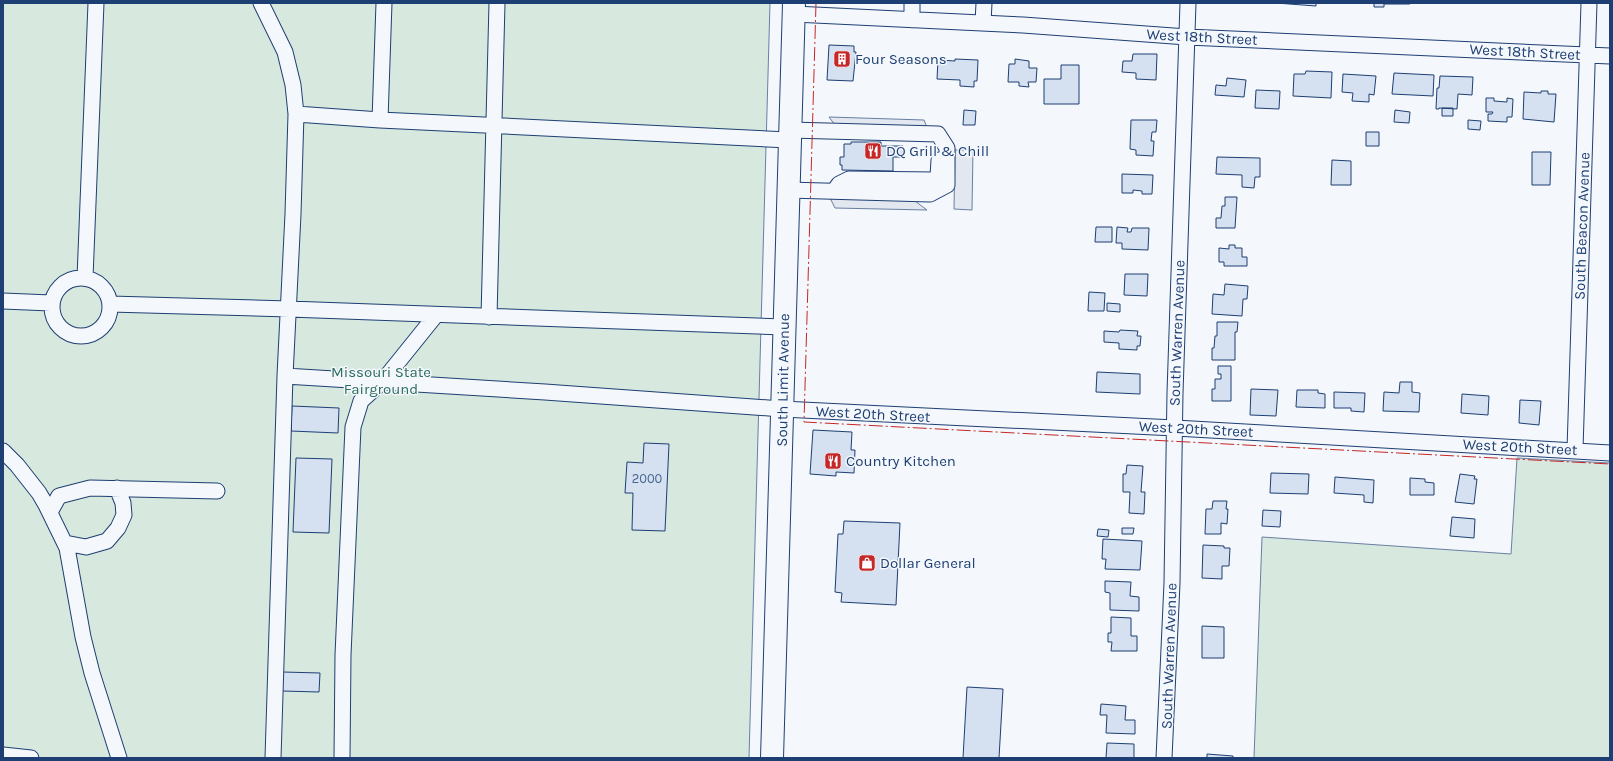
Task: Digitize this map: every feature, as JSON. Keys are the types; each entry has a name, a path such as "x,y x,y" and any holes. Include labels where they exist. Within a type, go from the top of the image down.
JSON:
{"highway":[{"name":"South Limit Avenue","path":"772,758 794,8"}],"street":[{"path":"85,278 96,3"},
{"path":"261,3 285,52 293,85 296,114 289,309 284,376 273,758"},
{"path":"380,120 384,3"},
{"path":"489,317 497,3"},
{"path":"912,3 912,20"},
{"path":"983,23 984,3"},
{"name":"South Warren Avenue","path":"1164,758 1172,583 1174,428 1188,3"},
{"name":"South Beacon Avenue","path":"1575,450 1589,3"},
{"name":"West 18th Street","path":"794,8 912,20 983,23 1187,37 1610,56"},
{"path":"296,114 493,126 924,139 935,146 939,154 938,176 934,180 849,179 839,184 834,191 788,190"},
{"path":"75,278 85,278 94,281 102,287 108,295 110,314 106,323 100,330 91,335 82,337 63,331 52,315 51,303 59,288 66,282 75,278"},
{"path":"3,301 51,303"},
{"path":"110,304 289,309 784,328"},
{"path":"342,758 343,655 354,426 361,401 382,382 436,315"},
{"name":"West 20th Street","path":"284,376 545,392 782,409 1174,428 1610,452"},
{"path":"3,451 17,464 39,493 67,548 83,637 92,673 119,758"},
{"path":"50,512 59,496 90,488 218,491"},
{"path":"65,543 86,547 107,541 118,528 124,515 123,503 117,488"},
{"path":"3,755 32,758"}],"green space":[{"name":"Missouri State Fairground","path":"3,3 770,3 749,758 3,758"},
{"path":"1517,458 1610,463 1610,758 1254,758 1262,537 1511,554"}],"shaded area":[{"path":"829,117 924,120 928,130 838,129"},
{"path":"955,150 973,150 972,210 954,209"},
{"path":"829,196 911,198 927,210 835,208"}],"building":[{"path":"1276,3 1316,3 1316,6"},
{"path":"1374,3 1410,4 1384,4 1384,7 1374,7"},
{"name":"Four Seasons","path":"829,45 854,46 854,52 856,52 853,81 827,80"},
{"path":"1133,54 1157,54 1156,80 1136,79 1136,73 1122,72 1123,61 1132,61"},
{"path":"955,59 978,60 977,81 974,81 974,87 960,86 960,80 937,79 938,60 955,61"},
{"path":"1015,59 1029,61 1029,68 1037,68 1036,82 1028,82 1029,87 1019,86 1019,82 1008,82 1009,64 1015,64"},
{"path":"1061,65 1079,65 1079,104 1044,104 1044,79 1061,79"},
{"path":"1306,71 1332,72 1331,98 1293,96 1294,74 1305,74"},
{"path":"1394,73 1434,75 1433,96 1392,94"},
{"path":"1343,74 1376,76 1374,95 1369,94 1369,102 1352,101 1353,93 1342,92"},
{"path":"1440,76 1473,77 1472,95 1458,94 1457,109 1436,109 1437,88 1439,88"},
{"path":"1227,78 1246,80 1244,97 1215,95 1216,85 1226,86"},
{"path":"1256,90 1280,91 1279,109 1255,108"},
{"path":"1541,91 1548,91 1548,94 1556,94 1554,122 1523,119 1524,92 1541,93"},
{"path":"1486,98 1494,98 1494,101 1507,102 1507,98 1513,99 1512,117 1507,117 1507,122 1488,121 1488,114 1492,114 1493,112 1486,112"},
{"path":"1442,108 1453,108 1453,116 1442,116"},
{"path":"964,110 976,111 975,125 963,125"},
{"path":"1395,110 1410,112 1409,123 1394,122"},
{"path":"1131,120 1157,120 1156,132 1152,132 1151,141 1154,141 1153,156 1136,155 1136,150 1130,149"},
{"path":"1468,120 1481,121 1480,130 1468,129"},
{"path":"1366,132 1379,132 1379,146 1366,146"},
{"name":"DQ Grill & Chill","path":"851,142 881,142 881,146 903,146 902,157 893,157 893,171 842,170 842,165 840,165 840,157 844,157 844,144 851,144"},
{"path":"1532,152 1551,152 1550,185 1532,185"},
{"path":"1217,157 1260,158 1260,177 1255,177 1254,188 1242,187 1242,175 1216,174"},
{"path":"1332,160 1351,161 1351,185 1331,185"},
{"path":"1122,174 1153,175 1152,194 1142,194 1142,191 1133,190 1133,193 1122,193"},
{"path":"1225,197 1237,197 1235,228 1216,228 1216,218 1221,218 1222,206 1225,206"},
{"path":"1096,227 1112,227 1112,242 1095,242"},
{"path":"1117,227 1128,228 1127,232 1131,232 1132,228 1149,228 1148,250 1122,249 1122,243 1116,243"},
{"path":"1229,245 1235,245 1235,248 1242,248 1242,257 1247,257 1247,266 1224,266 1224,262 1219,262 1219,248 1229,249"},
{"path":"1125,274 1148,274 1147,296 1124,295"},
{"path":"1225,284 1248,286 1247,299 1243,299 1242,316 1212,314 1213,294 1224,295"},
{"path":"1089,292 1105,293 1104,311 1088,311"},
{"path":"1107,303 1120,304 1120,312 1107,311"},
{"path":"1217,322 1238,322 1237,332 1235,332 1235,360 1212,360 1212,348 1214,348 1215,336 1217,336"},
{"path":"1120,330 1138,331 1137,336 1141,336 1140,346 1137,346 1137,350 1119,349 1119,343 1104,342 1104,331 1119,332"},
{"path":"1218,366 1231,366 1231,401 1212,401 1212,389 1215,389 1215,379 1221,379 1221,374 1218,374"},
{"path":"1097,372 1140,374 1140,394 1096,392"},
{"path":"1400,382 1412,382 1412,392 1420,393 1419,412 1383,411 1384,392 1399,393"},
{"path":"1251,389 1278,390 1276,416 1250,415"},
{"path":"1297,390 1318,390 1318,393 1325,394 1325,408 1296,407"},
{"path":"1334,392 1365,393 1364,412 1351,411 1351,408 1334,408"},
{"path":"1462,394 1489,396 1488,415 1461,413"},
{"path":"1520,400 1541,401 1539,425 1519,423"},
{"path":"292,406 339,408 338,433 291,431"},
{"name":"Country Kitchen","path":"813,430 852,432 851,450 855,450 854,473 836,472 836,476 810,474"},
{"path":"644,443 669,444 665,531 632,530 633,493 625,493 627,462 643,463"},
{"path":"296,458 332,459 329,533 293,532"},
{"path":"1127,465 1143,466 1141,492 1145,492 1144,514 1129,513 1130,492 1123,492 1123,474 1126,474"},
{"path":"1271,473 1309,474 1308,494 1270,493"},
{"path":"1460,474 1475,476 1474,479 1477,479 1474,504 1455,502"},
{"path":"1335,477 1374,480 1373,503 1364,502 1364,495 1334,493"},
{"path":"1410,478 1425,479 1425,482 1434,483 1434,495 1410,495"},
{"path":"1213,501 1227,501 1227,524 1221,523 1221,534 1205,534 1206,509 1212,509"},
{"path":"1263,510 1281,511 1280,527 1262,526"},
{"path":"1452,517 1475,519 1474,538 1450,536"},
{"name":"Dollar General","path":"844,521 900,523 896,605 841,602 842,593 835,592 838,534 843,534"},
{"path":"1122,528 1134,528 1133,534 1122,534"},
{"path":"1098,529 1109,530 1108,537 1097,536"},
{"path":"1103,539 1142,541 1140,570 1105,569 1106,559 1102,559"},
{"path":"1203,545 1224,546 1224,548 1230,548 1229,566 1222,566 1222,579 1202,578"},
{"path":"1105,581 1131,582 1130,596 1139,597 1139,611 1110,610 1110,593 1105,592"},
{"path":"1111,617 1131,618 1131,636 1137,636 1137,651 1111,651 1112,642 1108,642 1108,633 1111,633"},
{"path":"1202,626 1224,627 1224,658 1202,658"},
{"path":"283,672 320,673 319,692 282,691"},
{"path":"967,687 1003,689 999,758 963,758"},
{"path":"1101,704 1126,706 1125,720 1135,720 1135,734 1106,733 1107,715 1100,715"},
{"path":"1107,743 1134,744 1134,758 1106,758"},
{"path":"1207,754 1233,756 1233,758 1207,758"}],"power":[{"path":"816,3 804,422 1610,464"}],"place":[{"name":"Four Seasons","path":"842,59"},
{"name":"DQ Grill & Chill","path":"873,151"},
{"name":"Country Kitchen","path":"833,461"},
{"name":"Dollar General","path":"867,563"}]}
